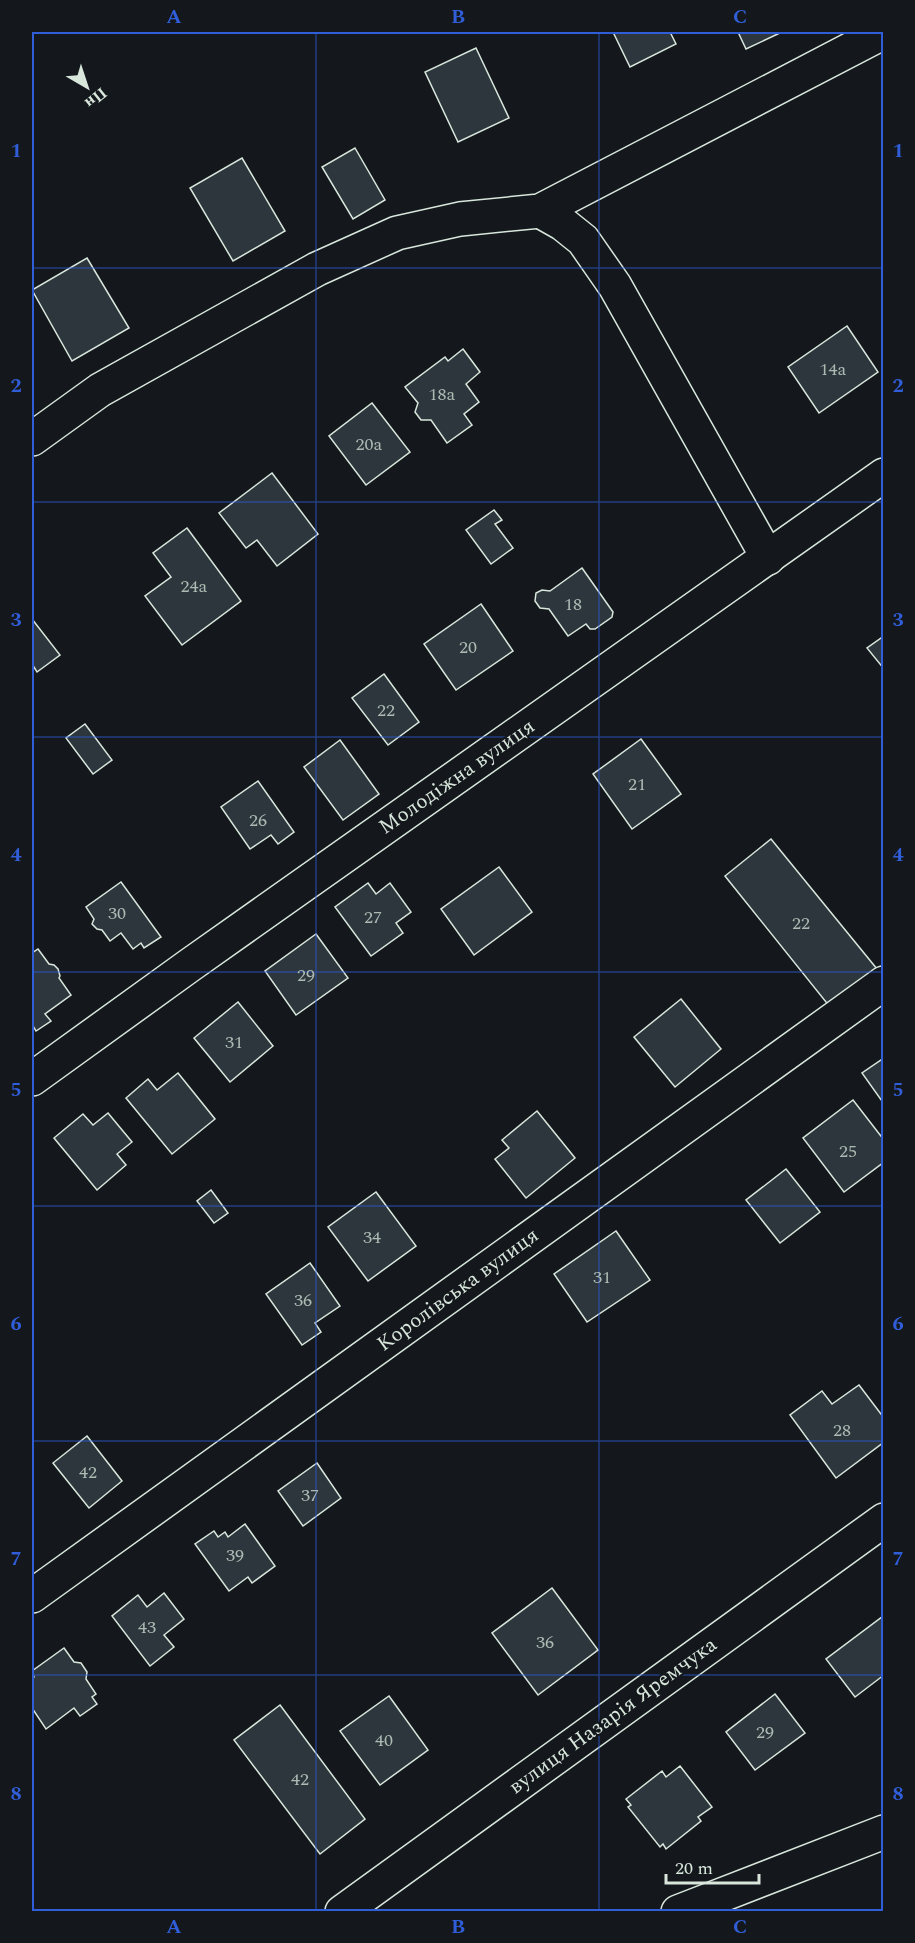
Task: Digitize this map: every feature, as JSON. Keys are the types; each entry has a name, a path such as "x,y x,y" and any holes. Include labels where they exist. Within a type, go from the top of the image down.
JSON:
{"street":[{"path":"32,439 100,390 317,269 397,233 460,219 540,211 884,32"},
{"path":"540,211 583,240 615,286 768,558"},
{"name":"Молодіжна вулиця","path":"32,1079 884,475"},
{"name":"Королівська вулиця","path":"32,1596 884,983"},
{"name":"вулиця Назарія Яремчука","path":"342,1911 884,1520"},
{"path":"678,1911 884,1832"}],"building":[{"path":"613,32 670,32 676,44 630,67"},
{"path":"738,32 782,32 746,49"},
{"path":"476,48 509,118 458,142 425,72"},
{"path":"355,148 385,200 353,219 322,167"},
{"path":"242,158 285,231 233,261 190,188"},
{"path":"87,258 129,328 72,361 32,290"},
{"path":"847,326 878,372 819,413 788,367"},
{"path":"463,349 480,372 466,384 479,402 464,414 472,425 447,443 431,420 421,420 415,412 418,403 405,387 445,357 448,361"},
{"path":"372,403 410,452 366,485 329,436"},
{"path":"272,473 318,534 277,566 257,540 246,548 219,513"},
{"path":"494,510 502,520 495,524 513,548 491,564 466,530"},
{"path":"187,528 241,601 182,645 145,596 171,577 153,553"},
{"path":"582,568 613,612 612,617 595,629 590,629 586,624 568,636 549,609 540,608 535,601 536,593 542,590 550,591"},
{"path":"481,604 513,651 456,690 424,644"},
{"path":"32,619 60,655 37,672 32,664"},
{"path":"884,636 884,669 867,648"},
{"path":"384,674 419,722 388,745 352,698"},
{"path":"85,724 112,760 93,774 66,738"},
{"path":"641,739 681,794 632,829 593,774"},
{"path":"340,740 379,794 343,820 304,767"},
{"path":"258,781 294,832 278,844 271,835 250,849 221,807"},
{"path":"771,839 877,969 830,1007 725,876"},
{"path":"499,867 532,912 474,955 441,909"},
{"path":"121,882 161,937 144,948 141,943 133,949 121,933 110,941 102,930 92,924 94,919 86,907"},
{"path":"368,883 376,894 390,883 411,912 396,923 403,933 371,956 335,907"},
{"path":"316,934 348,978 296,1015 265,971"},
{"path":"38,949 49,964 58,969 59,978 71,995 45,1014 51,1021 36,1031 32,1024 32,953"},
{"path":"681,999 721,1049 675,1087 634,1037"},
{"path":"238,1002 273,1046 230,1082 194,1038"},
{"path":"884,1058 884,1104 862,1073"},
{"path":"178,1073 215,1119 172,1154 126,1098 148,1079 157,1090"},
{"path":"853,1100 884,1140 884,1162 844,1192 803,1138"},
{"path":"537,1111 575,1158 526,1198 495,1159 509,1148 502,1140"},
{"path":"108,1113 132,1142 117,1154 126,1165 97,1190 54,1138 83,1114 93,1125"},
{"path":"786,1169 820,1212 780,1243 746,1200"},
{"path":"211,1190 228,1213 214,1223 197,1201"},
{"path":"376,1192 416,1246 368,1281 328,1227"},
{"path":"616,1231 650,1280 587,1322 554,1274"},
{"path":"310,1263 340,1306 315,1323 321,1332 302,1345 266,1294"},
{"path":"859,1385 884,1418 884,1442 836,1478 790,1415 822,1391 832,1404"},
{"path":"87,1436 122,1481 89,1508 53,1463"},
{"path":"317,1463 341,1498 303,1526 278,1491"},
{"path":"245,1524 275,1566 252,1583 248,1577 229,1591 195,1544 214,1531 218,1537 225,1532 228,1537"},
{"path":"552,1588 598,1650 538,1695 492,1633"},
{"path":"164,1593 184,1619 164,1635 174,1647 150,1666 112,1616 138,1595 147,1607"},
{"path":"882,1617 884,1618 884,1675 855,1697 826,1659"},
{"path":"64,1648 74,1662 81,1663 87,1672 86,1679 96,1694 92,1697 97,1704 80,1716 74,1708 46,1729 32,1708 32,1679 34,1677 32,1671"},
{"path":"775,1694 805,1733 755,1770 726,1732"},
{"path":"389,1696 428,1750 380,1785 340,1731"},
{"path":"280,1705 365,1819 320,1854 234,1740"},
{"path":"680,1766 712,1807 698,1817 701,1821 666,1849 663,1844 660,1847 628,1807 631,1805 626,1799 662,1771 666,1777"}]}
